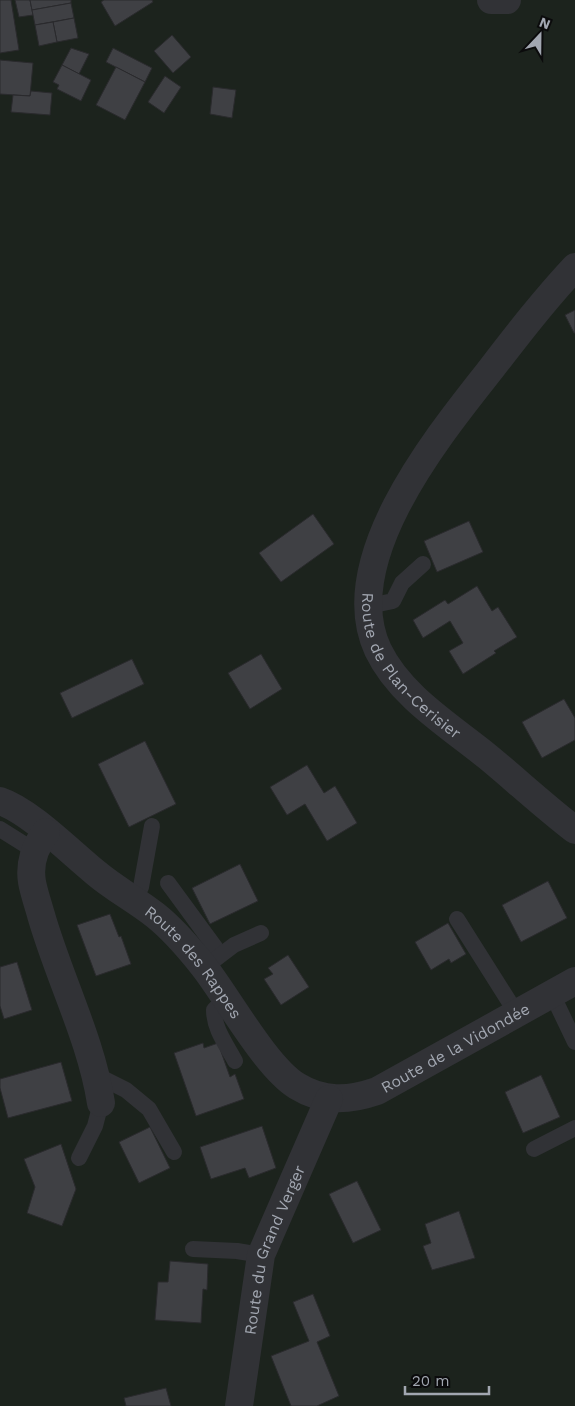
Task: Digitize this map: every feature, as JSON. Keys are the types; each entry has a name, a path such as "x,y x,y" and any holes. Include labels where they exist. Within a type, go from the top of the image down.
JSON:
{"street":[{"path":"491,0 507,0"},
{"name":"Route de Plan-Cerisier","path":"575,267 486,375 416,470 391,518 380,548 371,577 369,606 370,622 378,649 396,677 441,720 575,830"},
{"name":"Route des Rappes","path":"0,801 16,808 41,842 134,901 213,962 226,998 284,1076 308,1092 329,1099"},
{"path":"41,842 32,872 35,891 46,930 96,1075 100,1103"},
{"name":"Route de la Vidondée","path":"329,1099 346,1099 376,1091 563,988"},
{"name":"Route du Grand Verger","path":"239,1406 261,1255 329,1099"}],"lane":[{"path":"369,606 393,601 402,583 423,564"},
{"path":"134,901 141,887 152,826"},
{"path":"0,829 41,842"},
{"path":"168,883 213,962 234,945 261,933"},
{"path":"457,919 517,1014"},
{"path":"563,988 575,1042"},
{"path":"226,998 214,1010 214,1020 216,1028 235,1061"},
{"path":"96,1075 126,1090 149,1109 174,1152"},
{"path":"79,1158 95,1126 100,1103"},
{"path":"534,1149 575,1128"},
{"path":"193,1250 237,1250 261,1255"}],"shaded area":[{"path":"0,0 575,0 575,1406 0,1406"}],"building":[{"path":"0,0 11,0 19,50 0,53"},
{"path":"15,0 30,0 33,15 19,17"},
{"path":"30,0 71,0 71,3 32,10"},
{"path":"104,0 152,0 153,2 115,26 101,2"},
{"path":"71,3 74,18 35,25 32,10"},
{"path":"74,18 78,38 57,42 53,22"},
{"path":"53,22 57,42 39,46 35,25"},
{"path":"172,35 191,57 173,73 154,51"},
{"path":"71,48 89,54 79,74 62,65"},
{"path":"113,48 152,68 145,82 106,62"},
{"path":"0,60 33,63 30,96 0,94"},
{"path":"62,65 91,80 81,101 57,89 59,85 53,82"},
{"path":"116,67 145,82 125,120 96,105"},
{"path":"165,76 181,87 164,113 148,102"},
{"path":"213,87 236,90 232,118 210,114"},
{"path":"31,91 52,93 50,115 11,112 13,95 30,96"},
{"path":"575,310 575,333 574,333 565,315"},
{"path":"313,514 334,544 281,582 259,553"},
{"path":"469,521 483,552 437,572 424,541"},
{"path":"477,586 492,611 498,607 517,637 463,674 449,651 463,643 450,621 423,638 413,620 445,600 448,604"},
{"path":"261,654 282,689 250,709 228,673"},
{"path":"132,659 144,684 72,718 60,693"},
{"path":"564,699 575,718 575,740 542,758 522,722"},
{"path":"145,741 176,804 129,827 98,764"},
{"path":"307,765 324,793 335,786 357,823 327,841 305,804 287,815 270,787"},
{"path":"240,864 258,901 210,924 192,888"},
{"path":"548,881 567,918 521,942 502,905"},
{"path":"110,914 119,937 121,936 131,964 96,976 77,925"},
{"path":"448,923 466,954 451,963 449,959 431,970 415,942"},
{"path":"288,955 309,987 281,1005 264,979 273,974 268,968"},
{"path":"17,962 32,1010 4,1019 0,1006 0,967"},
{"path":"203,1043 204,1048 218,1043 230,1077 235,1074 244,1099 196,1116 174,1053"},
{"path":"61,1062 72,1101 8,1118 0,1088 0,1079"},
{"path":"541,1075 560,1117 523,1133 505,1092"},
{"path":"262,1126 276,1168 249,1178 245,1168 211,1179 200,1147"},
{"path":"150,1127 170,1168 139,1183 119,1142"},
{"path":"61,1144 76,1189 62,1226 27,1213 35,1187 24,1159"},
{"path":"357,1181 381,1230 353,1243 329,1194"},
{"path":"459,1211 475,1258 432,1270 423,1246 431,1243 425,1224"},
{"path":"170,1261 208,1264 207,1290 203,1289 201,1323 155,1320 158,1282 168,1282"},
{"path":"313,1294 330,1336 317,1342 339,1396 317,1406 291,1406 271,1356 309,1341 293,1302"},
{"path":"166,1388 171,1406 126,1406 124,1398"}]}
